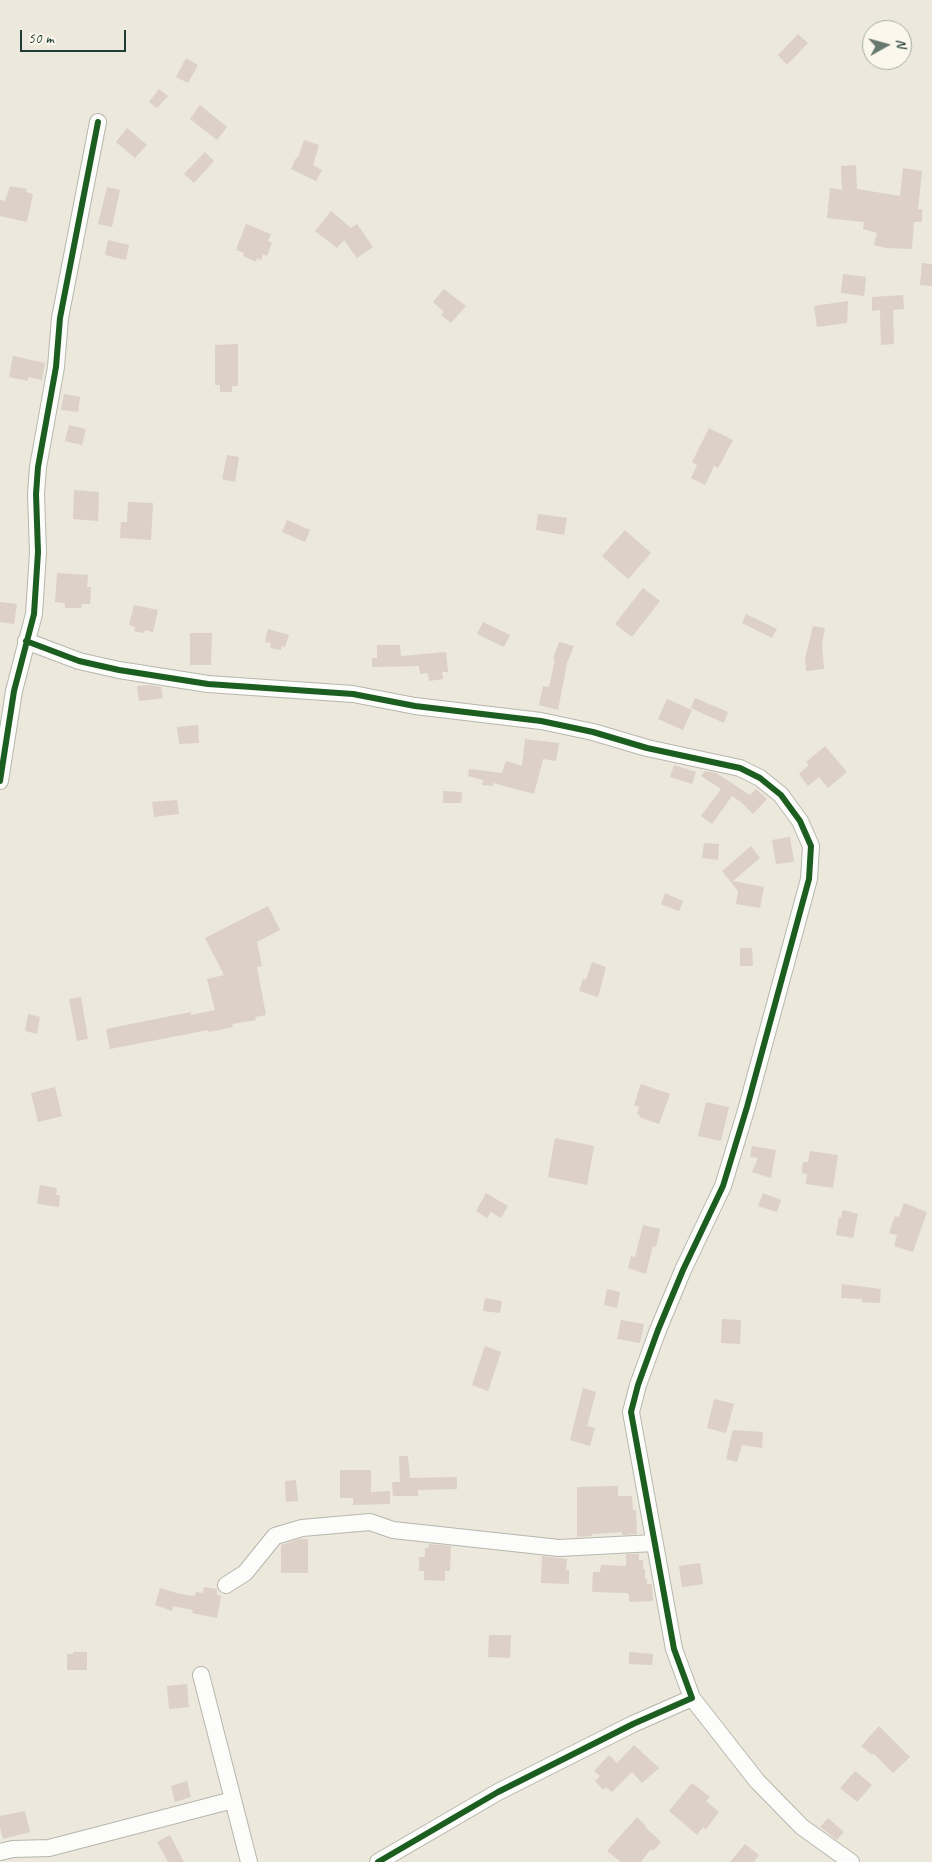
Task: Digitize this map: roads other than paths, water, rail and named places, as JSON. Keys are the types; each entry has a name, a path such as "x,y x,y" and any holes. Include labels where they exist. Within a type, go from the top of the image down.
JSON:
{"street":[{"path":"0,781 14,690 31,628 35,600 38,552 36,494 38,467 56,366 60,318 98,122"},
{"path":"26,641 79,661 118,670 208,684 352,694 414,706 541,721 593,732 646,748 740,768 760,778 781,795 800,821 811,846 809,879 747,1107 723,1186 683,1270 658,1330 638,1385 631,1412 674,1649 692,1698 763,1787 802,1827 851,1862"},
{"path":"226,1584 245,1573 275,1536 302,1528 370,1522 393,1530 559,1548 654,1543"},
{"path":"202,1675 249,1862"},
{"path":"378,1862 498,1792 633,1724 692,1698"},
{"path":"0,1852 13,1849 50,1848 233,1800"}]}
